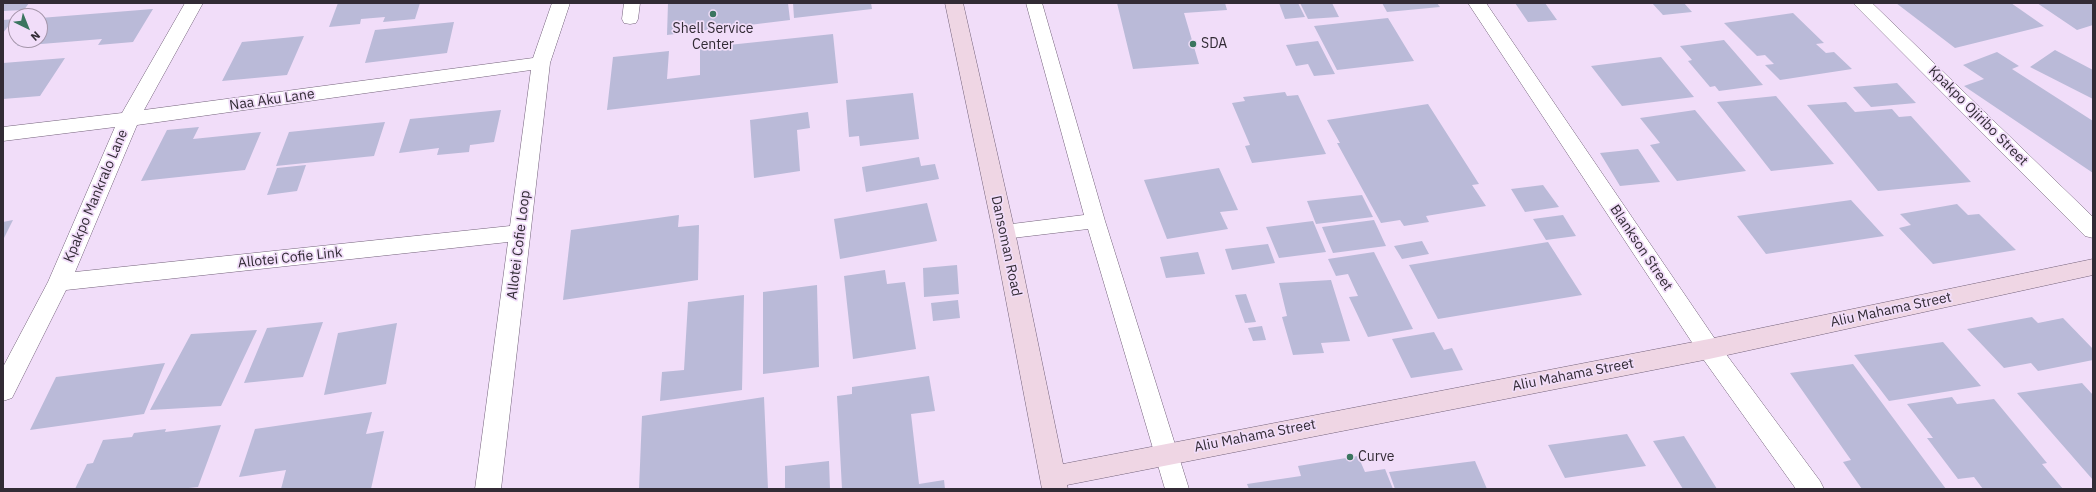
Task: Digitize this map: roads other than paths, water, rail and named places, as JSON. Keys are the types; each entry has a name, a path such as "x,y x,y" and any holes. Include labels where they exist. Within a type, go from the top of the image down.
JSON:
{"street":[{"name":"Kpakpo Mankralo Lane","path":"3,391 59,282 129,119 194,3"},
{"name":"Allotei Cofie Loop","path":"488,489 540,63 561,3"},
{"name":"Dansoman Road","path":"954,3 1004,232 1053,483"},
{"name":"Blankson Street","path":"1477,3 1709,349 1811,489"},
{"name":"Kpakpo Ojiribo Street","path":"1862,3 2093,230"},
{"name":"Naa Aku Lane","path":"3,134 129,119 540,63"},
{"name":"Allotei Cofie Link","path":"59,282 520,233"},
{"name":"Aliu Mahama Street","path":"1053,483 1167,453 1709,349 2093,267"}],"lane":[{"path":"1034,3 1095,221 1177,489"},
{"path":"1004,232 1095,221"}],"place":[{"name":"Shell Service Center","path":"713,14"},
{"name":"SDA","path":"1193,44"},
{"name":"Curve","path":"1350,457"}]}
